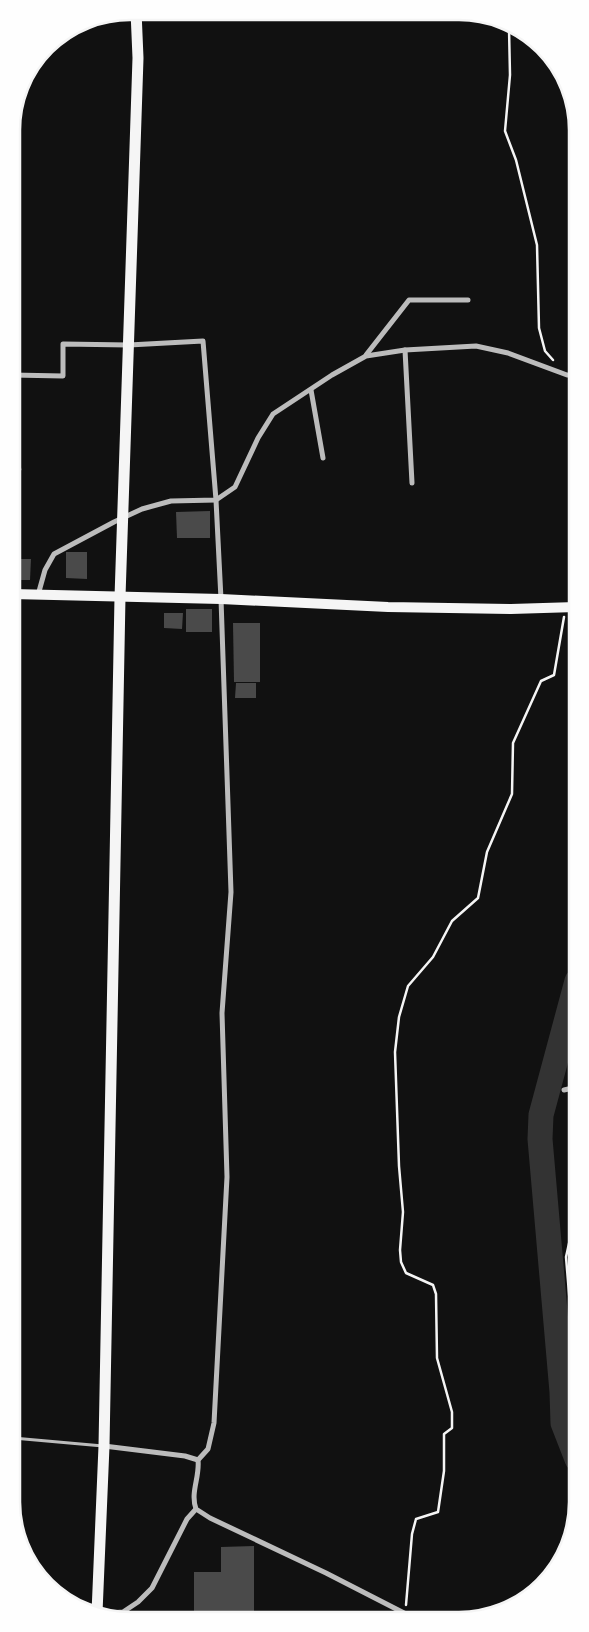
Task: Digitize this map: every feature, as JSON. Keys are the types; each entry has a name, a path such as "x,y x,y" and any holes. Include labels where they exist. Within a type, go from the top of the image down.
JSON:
{"highway":[{"path":"98,1607 104,1446 120,598 138,58 136,20"}],"main road":[{"path":"20,594 120,598 221,599 511,610 569,609"}],"street":[{"path":"366,356 409,300 468,300"},
{"path":"20,375 63,376 63,344 129,345 203,341 216,500 231,892 222,1013 228,1177 214,1424 208,1449 198,1460"},
{"path":"38,594 45,570 54,554 142,509 171,500 216,500 235,487 258,438 273,414 332,375 366,356 405,350 476,346 508,353 567,375"},
{"path":"405,350 412,483"},
{"path":"311,390 323,458"},
{"path":"564,1090 569,1089"},
{"path":"104,1446 185,1456 198,1460"},
{"path":"198,1460 199,1466 192,1499 196,1509 402,1612"},
{"path":"124,1612 138,1602 152,1588 187,1519 196,1509"}],"lane":[{"path":"20,1439 104,1446"}],"path":[{"path":"509,32 510,74 505,131 516,160 537,244 539,328 545,351 567,375 569,380"},
{"path":"406,1612 412,1534 416,1519 438,1512 444,1471 444,1434 452,1428 452,1412 437,1358 436,1294 433,1285 406,1273 401,1262 403,1212 399,1166 395,1052 399,1017 408,986 433,957 452,921 478,898 487,852 512,794 513,743 541,681 554,675 565,609"},
{"path":"569,1244 566,1257 569,1293"}],"building":[{"path":"210,511 210,538 177,538 176,512"},
{"path":"66,552 87,552 87,579 66,578"},
{"path":"20,559 31,559 30,580 20,580"},
{"path":"186,609 212,609 212,632 186,632"},
{"path":"164,613 183,613 182,629 164,628"},
{"path":"233,623 260,623 260,682 234,682"},
{"path":"236,683 256,683 256,698 235,698"},
{"path":"254,1546 254,1611 194,1612 194,1572 221,1572 221,1547"}],"waterway":[{"path":"569,1011 541,1115 540,1139 562,1392 563,1423 569,1438"}]}
